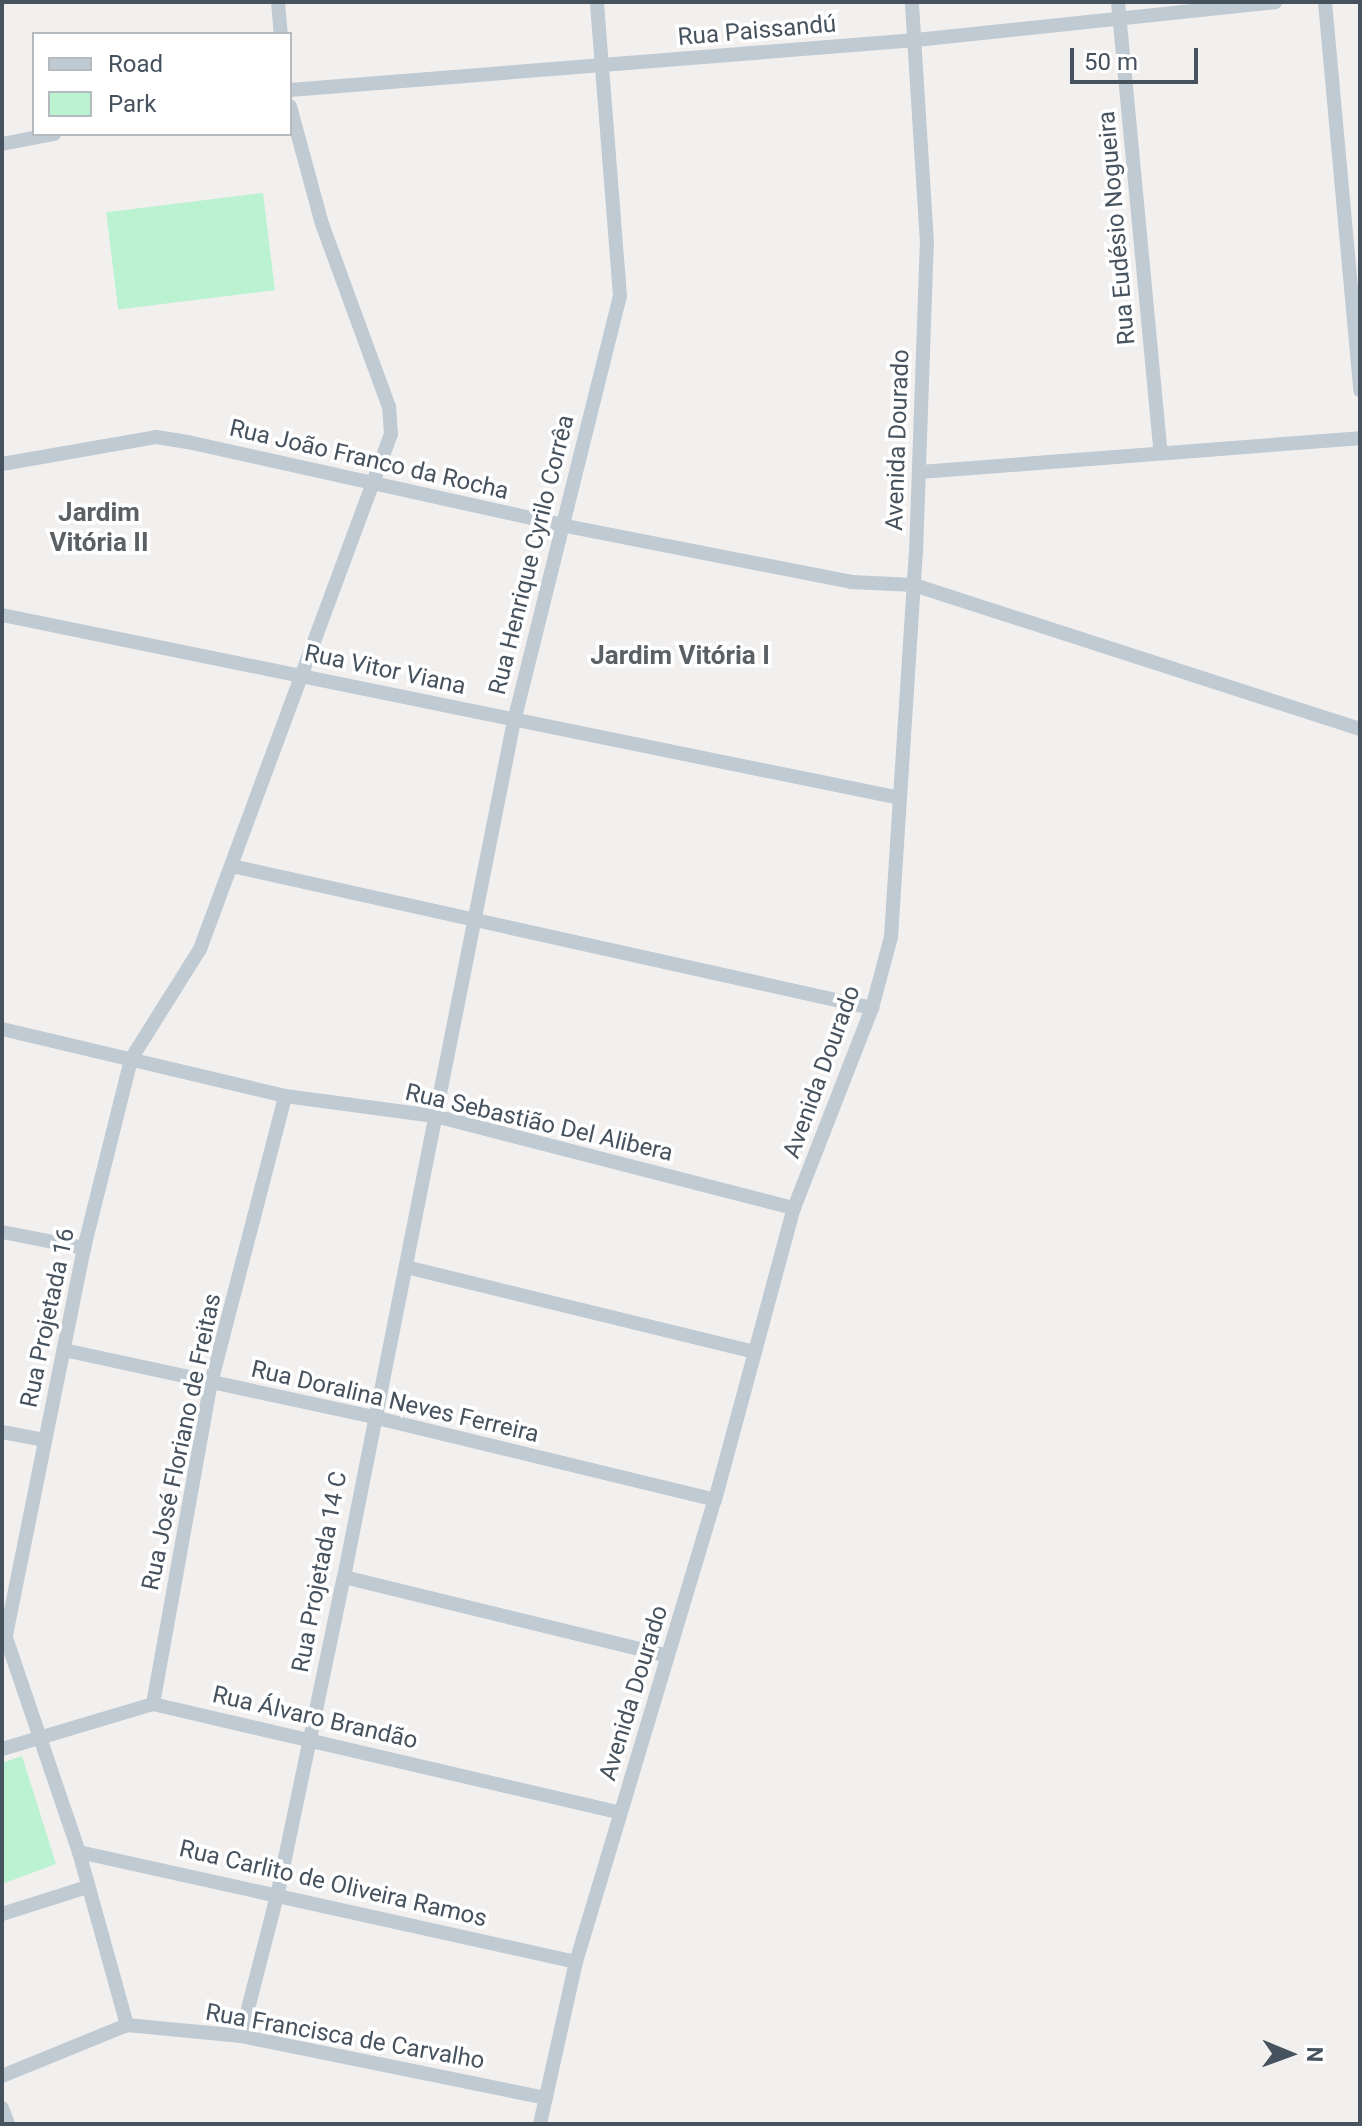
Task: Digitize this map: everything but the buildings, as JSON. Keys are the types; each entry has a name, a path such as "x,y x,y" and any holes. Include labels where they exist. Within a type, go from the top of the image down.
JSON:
{"street":[{"path":"278,2 281,32"},
{"name":"Rua Henrique Cyrilo Corrêa","path":"435,1116 514,721 620,296 597,2"},
{"name":"Avenida Dourado","path":"540,2124 576,1962 715,1500 794,1208 872,1008 891,937 920,472 927,243 912,2"},
{"name":"Rua Paissandú","path":"292,90 916,40 1119,9 1275,2"},
{"path":"1325,2 1360,390"},
{"name":"Rua Eudésio Nogueira","path":"1119,9 1160,450"},
{"name":"Rua Projetada 16","path":"4,1631 84,1248 131,1059 200,949 391,434 389,407 322,224 292,113"},
{"path":"2,144 44,136"},
{"name":"Rua João Franco da Rocha","path":"2,464 156,437 561,525 851,582 914,585 1360,729"},
{"path":"920,472 1160,450 1360,438"},
{"name":"Rua Vitor Viana","path":"2,615 900,798"},
{"path":"232,866 872,1008"},
{"name":"Rua Sebastião Del Alibera","path":"2,1029 285,1096 435,1116 794,1208"},
{"name":"Rua José Floriano de Freitas","path":"153,1704 211,1383 285,1096"},
{"name":"Rua Projetada 14 C","path":"241,2036 278,1892 435,1116"},
{"path":"2,1232 84,1248"},
{"path":"406,1267 755,1352"},
{"name":"Rua Doralina Neves Ferreira","path":"64,1350 373,1417 715,1500"},
{"path":"2,1432 45,1440"},
{"path":"344,1577 668,1656"},
{"path":"4,1631 37,1738 79,1852 127,2025"},
{"name":"Rua Álvaro Brandão","path":"2,1749 153,1704 308,1737 620,1813"},
{"name":"Rua Carlito de Oliveira Ramos","path":"79,1852 278,1892 576,1962"},
{"path":"2,1914 87,1887"},
{"name":"Rua Francisca de Carvalho","path":"2,2076 127,2025 241,2036 546,2098"},
{"path":"2,2108 8,2124"}],"green space":[{"path":"263,193 275,290 118,310 106,212"},
{"path":"22,1756 56,1864 2,1884 2,1763"}],"district":[{"name":"Jardim Vitória II","path":"99,528"},
{"name":"Jardim Vitória I","path":"680,656"}]}
